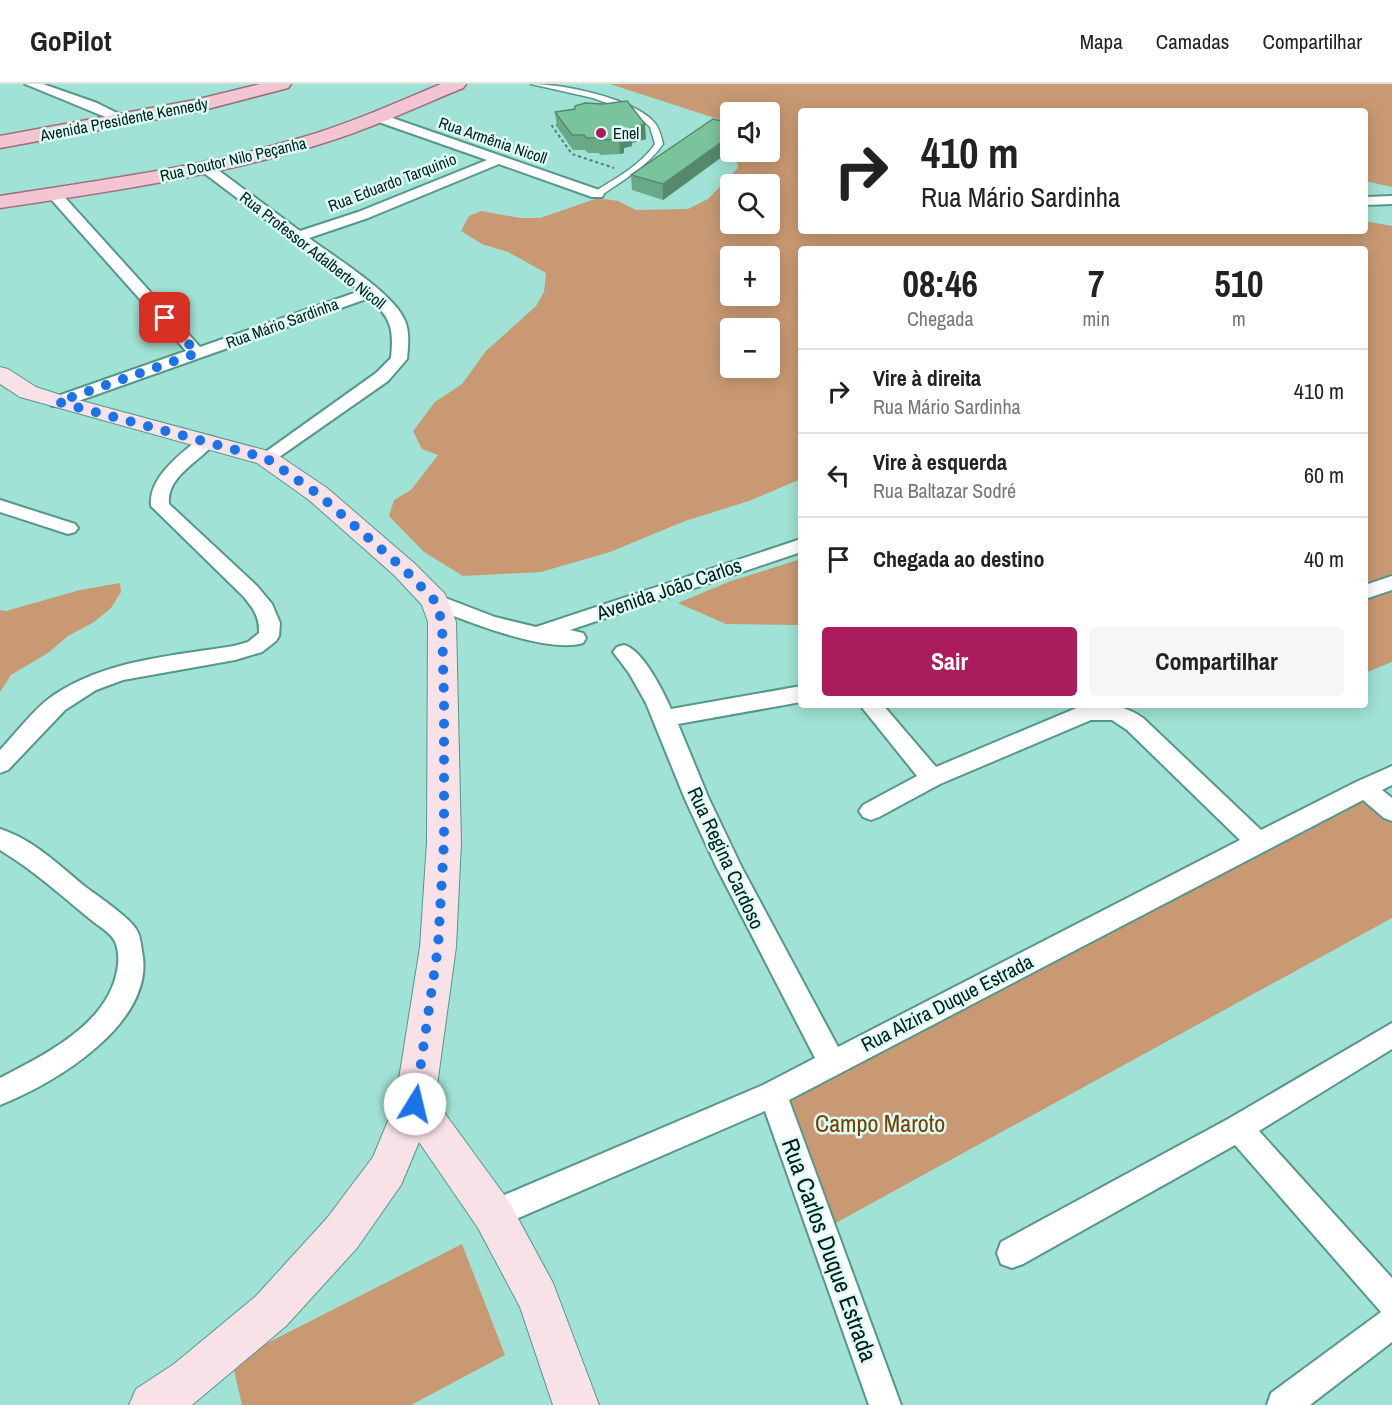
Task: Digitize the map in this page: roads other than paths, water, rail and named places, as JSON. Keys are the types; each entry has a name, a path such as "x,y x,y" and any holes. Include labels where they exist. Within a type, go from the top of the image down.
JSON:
{"main road":[{"name":"Avenida Presidente Kennedy","path":"0,142 196,106 282,84"},
{"name":"Rua Doutor Nilo Peçanha","path":"0,202 254,157 310,142 457,84"}],"street":[{"path":"31,84 125,120"},
{"name":"Rua Armênia Nicoll","path":"378,117 597,194"},
{"name":"Rua Eduardo Tarquinio","path":"298,237 363,215 498,160"},
{"name":"Rua Professor Adalberto Nicoll","path":"205,167 371,292 393,311 400,326 399,359 382,377 266,458"},
{"path":"54,194 197,353"},
{"path":"1368,201 1392,200"},
{"name":"Rua Mário Sardinha","path":"58,402 371,292"},
{"path":"0,374 28,392 58,402 266,458 318,494 404,569 435,601 490,623 537,634 576,638"},
{"path":"0,764 57,704 88,685 120,673 235,653 255,647 269,636 270,622 265,609 250,591 160,506 157,499 160,490 169,478 207,441"},
{"path":"0,506 68,528"},
{"name":"Avenida João Carlos","path":"537,634 798,546"},
{"path":"1368,591 1392,583"},
{"path":"152,1405 190,1380 271,1311 342,1233 387,1171 415,1104 438,947 444,842 442,622 435,601"},
{"name":"Rua Regina Cardoso","path":"624,652 633,661 664,718 697,799 761,932 832,1063"},
{"path":"664,718 798,695"},
{"path":"874,708 932,778"},
{"path":"871,811 932,778 1087,713 1100,710 1115,712 1135,724 1258,842"},
{"name":"Rua Alzira Duque Estrada","path":"493,1214 773,1094 1258,842 1392,776"},
{"path":"1364,788 1392,812"},
{"path":"0,838 30,856 126,934 131,948 131,970 121,1003 97,1031 53,1065 0,1092"},
{"path":"1012,1253 1238,1128 1392,1035"},
{"name":"Rua Carlos Duque Estrada","path":"773,1094 885,1405"},
{"path":"415,1104 493,1214 538,1298 576,1405"},
{"path":"1238,1128 1392,1301"},
{"path":"1282,1405 1392,1323"}],"lane":[{"path":"534,84 598,98 636,112 651,123 658,134 659,144 652,154 629,173 597,194"}],"place":[{"name":"Enel","path":"601,133"}],"park label":[{"name":"Campo Maroto","path":"880,1124"}]}
